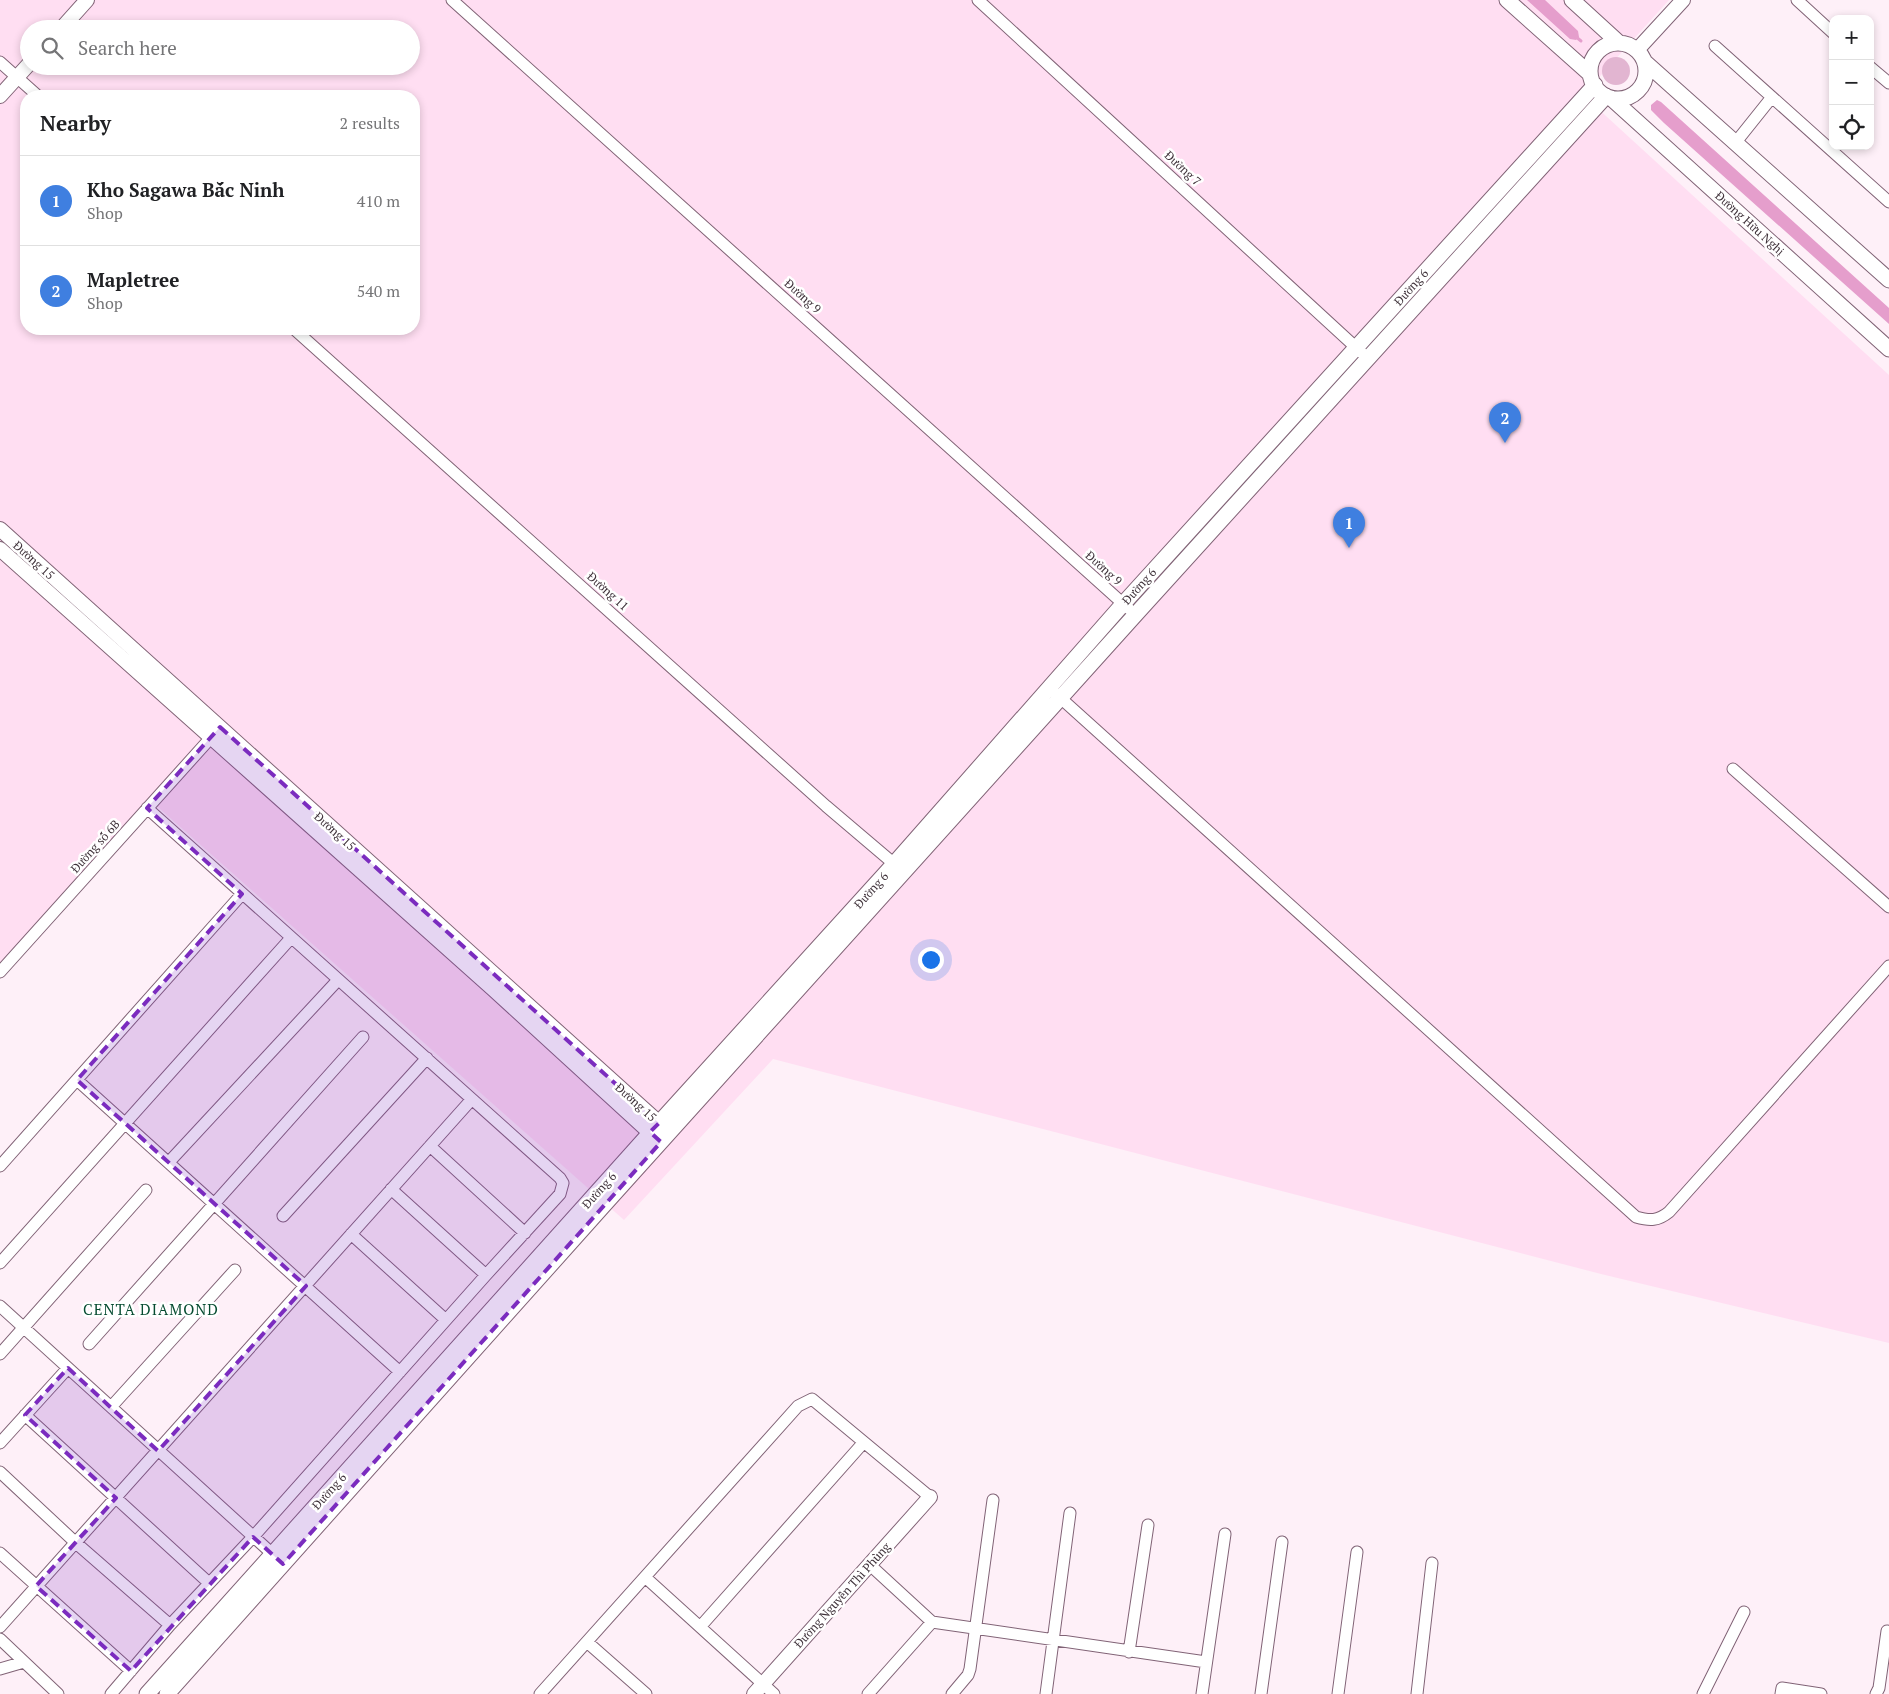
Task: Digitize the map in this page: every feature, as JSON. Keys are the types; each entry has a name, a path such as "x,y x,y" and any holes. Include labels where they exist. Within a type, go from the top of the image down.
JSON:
{"main road":[{"name":"Đường Hữu Nghị","path":"1507,0 1600,88 1889,349"},
{"path":"1572,0 1618,42 1632,46 1637,50 1646,63 1889,280"},
{"path":"1618,42 1605,46 1592,61 1600,88 1626,98 1638,90 1646,78 1646,63"},
{"name":"Đường 6","path":"147,1694 278,1559 899,868 1061,698 1362,352 1600,88"},
{"name":"Đường 6","path":"899,868 1049,687 1123,604 1362,352"},
{"name":"Đường 6","path":"167,1694 278,1559"}],"street":[{"path":"69,20 86,0"},
{"name":"Đường 9","path":"452,0 1136,614"},
{"name":"Đường 7","path":"978,0 1362,352"},
{"path":"1637,50 1683,0"},
{"path":"1796,0 1829,29"},
{"path":"1715,46 1889,202"},
{"path":"0,62 31,90"},
{"path":"1874,71 1889,84"},
{"path":"0,96 20,74"},
{"path":"1736,142 1772,98"},
{"name":"Đường 11","path":"301,335 826,806 899,868"},
{"name":"Đường 15","path":"0,529 220,727 507,994 660,1132"},
{"name":"Đường 15","path":"0,549 211,738 507,994"},
{"path":"1049,687 1636,1217 1645,1220 1656,1220 1669,1212 1889,966"},
{"name":"Đường số 6B","path":"0,972 220,727"},
{"path":"1733,769 1889,907"},
{"path":"111,1694 170,1626 253,1538 560,1194 563,1183 560,1178 427,1058 147,808"},
{"path":"0,1166 242,894"},
{"path":"0,1263 291,938"},
{"path":"170,1162 338,980"},
{"path":"88,1344 363,1036"},
{"path":"283,1216 427,1058"},
{"path":"77,1080 170,1162 400,1372"},
{"path":"0,1627 472,1099"},
{"path":"430,1146 525,1233"},
{"path":"391,1189 486,1275"},
{"path":"0,1354 146,1190"},
{"path":"351,1234 446,1320"},
{"path":"111,1407 235,1270"},
{"path":"0,1306 278,1559"},
{"path":"0,1443 68,1368"},
{"path":"540,1694 798,1406 812,1400 930,1497"},
{"path":"26,1415 209,1583"},
{"path":"700,1627 864,1442"},
{"path":"0,1472 76,1543 170,1626"},
{"name":"Đường Nguyễn Thì Phùng","path":"759,1689 930,1497"},
{"path":"952,1694 964,1680 970,1669 993,1500"},
{"path":"1046,1694 1070,1513"},
{"path":"1129,1652 1148,1525"},
{"path":"1202,1694 1225,1534"},
{"path":"1261,1694 1282,1542"},
{"path":"1338,1694 1357,1552"},
{"path":"0,1553 131,1671"},
{"path":"1417,1694 1432,1563"},
{"path":"870,1565 932,1622 1206,1662"},
{"path":"645,1577 700,1627 759,1689 774,1694"},
{"path":"1703,1694 1744,1612"},
{"path":"868,1694 932,1622"},
{"path":"1876,1694 1879,1688 1887,1630"},
{"path":"0,1639 58,1694"},
{"path":"587,1642 644,1693"},
{"path":"0,1669 24,1662"},
{"path":"1781,1694 1782,1688 1821,1694"}],"highlighted area":[{"path":"220,727 659,1123 650,1132 661,1142 283,1564 253,1537 131,1671 36,1586 116,1498 25,1415 68,1368 158,1451 306,1286 77,1080 242,894 147,808"}],"shaded area":[{"path":"0,0 1669,0 1583,95 1889,375 1889,1343 1601,1274 773,1059 624,1220 151,801 0,969"},
{"path":"1527,0 1545,0 1578,31 1579,37 1576,40 1570,39"},
{"path":"1616,57 1626,61 1630,71 1626,81 1616,85 1606,81 1602,71 1606,61"},
{"path":"1657,100 1889,308 1889,324 1664,123 1651,110 1651,105"}],"waterway":[{"path":"1575,36 1581,41"}],"place":[{"name":"Mapletree","path":"1505,443"},
{"name":"Kho Sagawa Bắc Ninh","path":"1349,548"}],"district":[{"name":"CENTA DIAMOND","path":"151,1309"}]}
